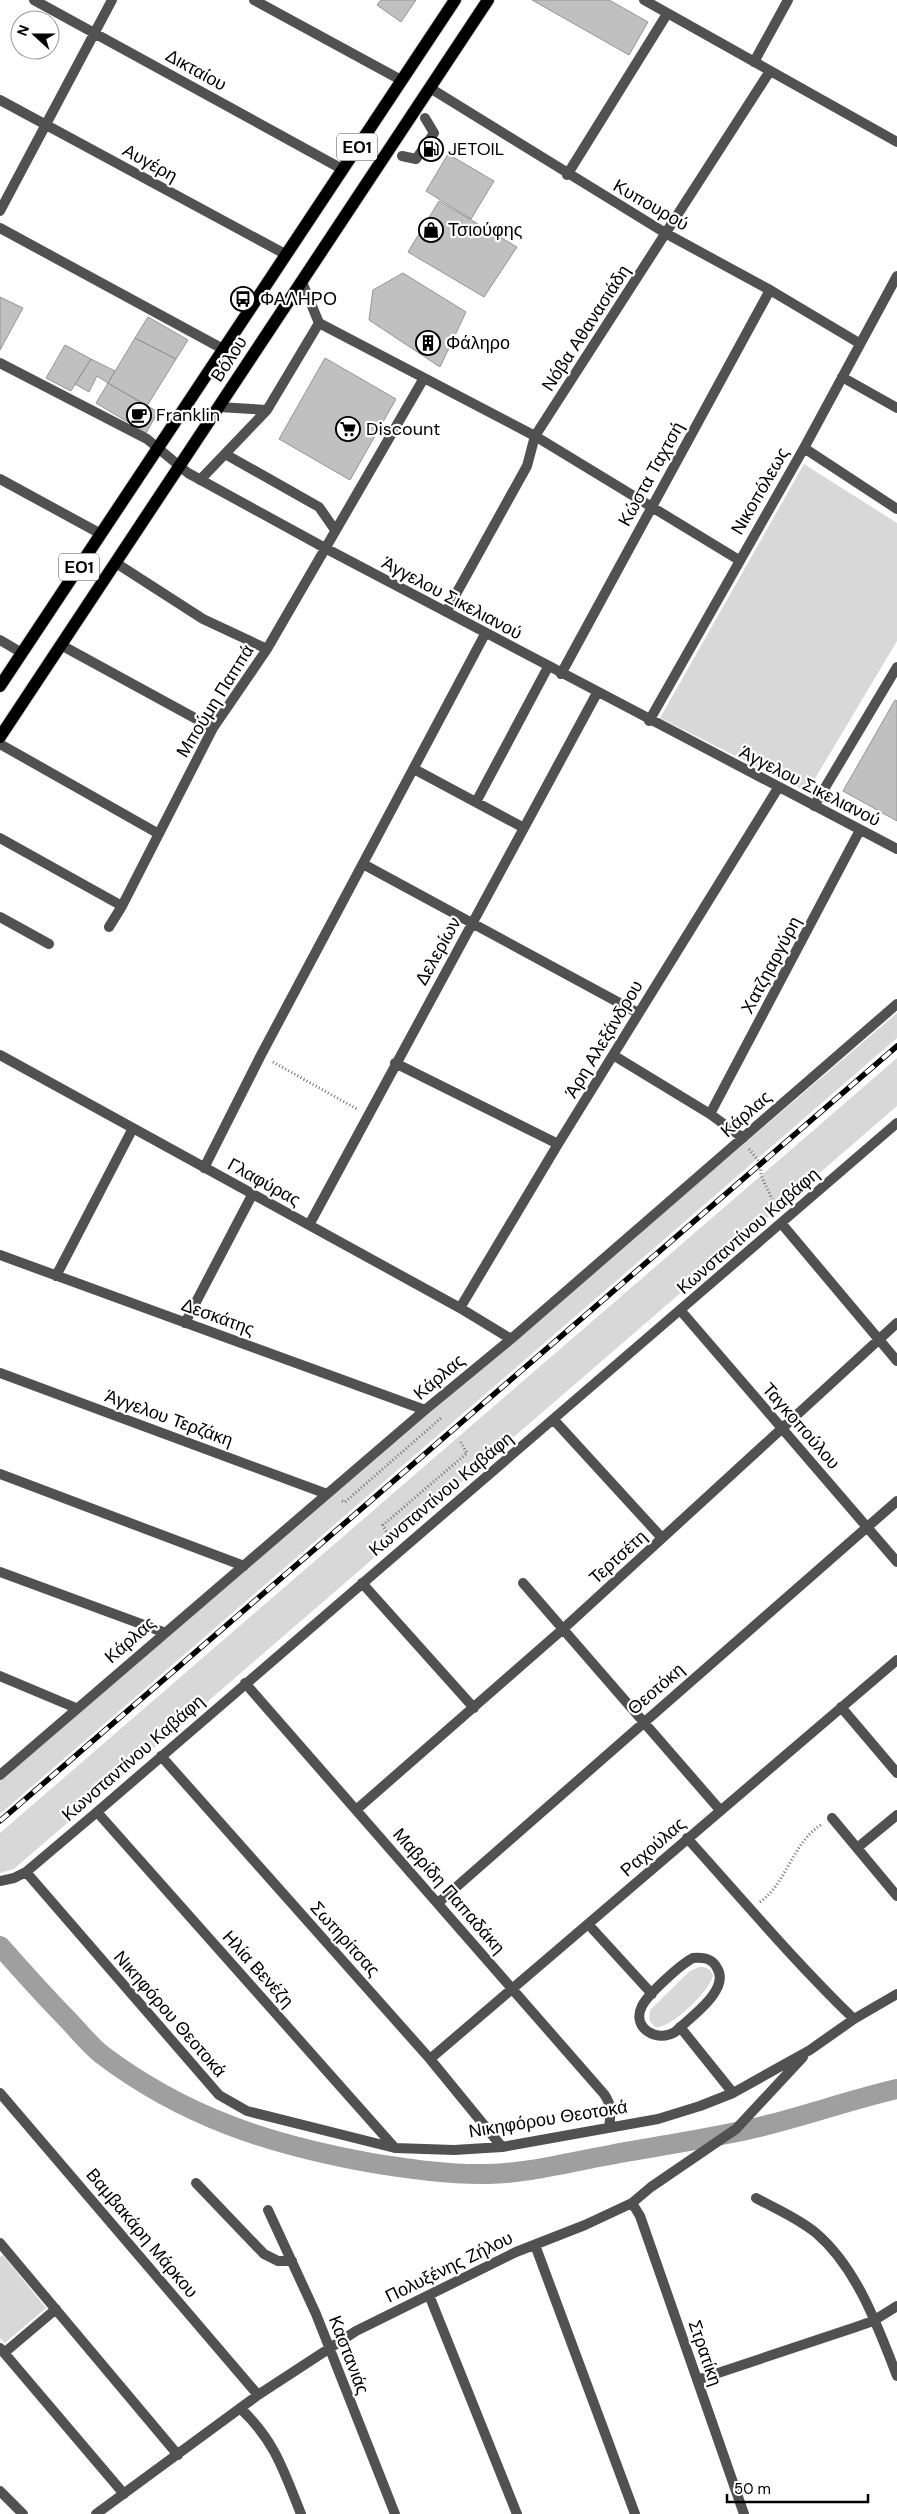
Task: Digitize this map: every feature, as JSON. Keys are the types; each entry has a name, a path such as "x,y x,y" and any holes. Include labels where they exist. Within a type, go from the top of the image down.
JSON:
{"main road":[{"name":"Βόλου","path":"0,686 455,0"},
{"name":"Βόλου","path":"0,738 488,0"}],"street":[{"name":"Δικταίου","path":"34,0 342,169"},
{"path":"0,210 112,0"},
{"path":"254,0 401,80"},
{"path":"754,62 788,0"},
{"path":"650,2 667,14 897,142"},
{"path":"567,175 667,14"},
{"name":"Νόβα Αθανασιάδη","path":"446,612 527,466 536,436 770,71"},
{"name":"Κυπουρού","path":"430,88 567,175 667,234 770,290 859,343"},
{"name":"Αυγέρη","path":"0,100 285,254"},
{"path":"402,156 416,159 434,133 425,118"},
{"path":"0,228 223,348"},
{"name":"Νικοπόλεως","path":"649,721 804,448 859,343 896,279"},
{"path":"302,282 319,323 536,436 739,560"},
{"name":"Κώστα Ταχτσή","path":"561,674 770,290"},
{"path":"200,480 267,410 319,323"},
{"name":"Άγγελου Σικελιανού","path":"0,363 147,439 179,467 200,480 325,548 649,721 897,849"},
{"path":"842,377 897,408"},
{"name":"Μπούμη Παππά","path":"109,927 122,906 213,728 266,649 424,378"},
{"path":"219,407 267,410"},
{"path":"804,448 897,509"},
{"path":"225,454 319,507 335,530"},
{"path":"0,479 101,534"},
{"path":"116,563 203,619 266,649"},
{"path":"204,1168 261,1055 485,634"},
{"path":"0,640 22,653"},
{"path":"61,645 213,728"},
{"path":"476,802 548,667"},
{"path":"814,806 897,667"},
{"name":"Δελερίων","path":"309,1225 597,693"},
{"path":"0,744 159,834"},
{"path":"414,769 524,828"},
{"name":"Άρη Αλεξάνδρου","path":"460,1308 638,1013 778,788"},
{"name":"Χατζηαργύρη","path":"710,1114 860,830"},
{"path":"0,838 122,906"},
{"path":"363,864 638,1013"},
{"path":"0,917 49,944"},
{"name":"Κάρλας","path":"0,1774 424,1410 511,1339 897,1004"},
{"name":"Γλαφύρας","path":"0,1055 460,1308 511,1339"},
{"path":"613,1055 710,1114 743,1138"},
{"path":"395,1063 558,1144"},
{"name":"Κωνσταντίνου Καβάφη","path":"0,1881 14,1878 26,1872 362,1582 681,1311 897,1123"},
{"path":"56,1276 133,1128"},
{"path":"184,1323 252,1195"},
{"path":"781,1223 897,1361"},
{"name":"Δεσκάτης","path":"0,1255 424,1410"},
{"name":"Ταγκοπούλου","path":"681,1311 897,1562"},
{"name":"Τερτσέτη","path":"356,1810 562,1629 897,1323"},
{"name":"Άγγελου Τερζάκη","path":"0,1374 327,1494"},
{"path":"554,1420 662,1538"},
{"path":"0,1474 244,1566"},
{"name":"Θεοτόκη","path":"438,1902 897,1501"},
{"path":"0,1572 164,1632"},
{"path":"362,1582 474,1708"},
{"path":"523,1583 720,1810"},
{"name":"Ραχούλας","path":"430,2059 897,1660"},
{"path":"0,1676 76,1708"},
{"name":"Μαβρίδη Παπαδάκη","path":"246,1683 604,2094 610,2102 609,2127"},
{"path":"841,1707 897,1773"},
{"name":"Σωτηρίτσας","path":"161,1756 430,2059 502,2147"},
{"name":"Ηλία Βενέζη","path":"97,1812 395,2148"},
{"path":"857,1848 897,1815"},
{"path":"832,1818 897,1896"},
{"path":"687,1838 809,1976 854,2019"},
{"name":"Νικηφόρου Θεοτοκά","path":"26,1872 198,2071 229,2102 247,2111 395,2148 454,2150 502,2147 658,2118 700,2106 733,2093 810,2050"},
{"path":"588,1924 652,1994"},
{"path":"693,1958 705,1958 716,1965 720,1976 718,1990 680,2027 668,2036 654,2036 642,2026 640,2020 642,2006 683,1964 693,1958"},
{"path":"810,2050 854,2019 897,1994"},
{"path":"680,2027 733,2093"},
{"name":"Πολυξένης Ζήλου","path":"96,2514 258,2395 356,2331 516,2252 632,2203 651,2187 736,2129 810,2050"},
{"name":"Βαμβακάρη Μάρκου","path":"0,2093 258,2395"},
{"path":"196,2183 264,2254 278,2261 292,2261"},
{"path":"756,2198 800,2222 827,2243 852,2277 897,2376"},
{"name":"Στρατίκη","path":"632,2203 640,2216 744,2514"},
{"name":"Καστανιάς","path":"268,2210 329,2348 395,2514"},
{"path":"0,2243 178,2455"},
{"path":"535,2245 635,2514"},
{"path":"429,2295 517,2514"},
{"path":"697,2380 873,2321 897,2306"},
{"path":"56,2309 2,2351 124,2494"},
{"path":"241,2409 271,2443 301,2514"},
{"path":"0,2491 23,2514"}],"path":[{"path":"261,1055 368,1115"},
{"path":"743,1138 760,1163 762,1175 781,1223"},
{"path":"396,1553 384,1525 467,1453 460,1441"},
{"path":"751,1909 766,1898 793,1854 816,1828 832,1818"}],"shaded area":[{"path":"804,464 897,523 897,641 807,792 660,718"},
{"path":"897,1013 897,1038 0,1814 0,1781"},
{"path":"897,1058 897,1106 14,1869 0,1873 0,1833"},
{"path":"699,1967 708,1968 713,1975 705,1990 689,2008 670,2023 655,2027 649,2020 650,2010 690,1971"},
{"path":"3,2255 46,2308 5,2343 0,2338 0,2257"}],"building":[{"path":"381,0 416,0 401,22 377,5"},
{"path":"532,0 609,0 648,22 629,55"},
{"path":"448,154 494,181 471,219 426,191"},
{"path":"439,201 517,247 484,297 408,252"},
{"name":"Φάληρο","path":"403,273 466,312 440,367 369,320 373,290"},
{"path":"0,297 23,308 0,350"},
{"path":"148,317 188,340 176,359 135,338"},
{"path":"135,338 176,359 147,406 108,383"},
{"path":"65,345 91,359 71,391 46,378"},
{"path":"325,358 396,399 350,480 279,439"},
{"path":"91,359 115,371 108,383 97,376 89,392 75,384"},
{"path":"108,383 158,412 146,433 96,403"},
{"path":"895,700 897,701 897,821 843,791"}],"waterway":[{"path":"0,1946 101,2054 132,2076 164,2095 230,2125 264,2137 335,2156 372,2163 460,2174 519,2172 737,2132 773,2124 897,2089"}],"railway":[{"path":"0,1821 897,1046"}],"place":[{"name":"JETOIL","path":"431,149"},
{"name":"Τσιούφης","path":"431,230"},
{"name":"ΦΑΛΗΡΟ","path":"243,299"},
{"name":"Φάληρο","path":"428,343"},
{"name":"Franklin","path":"139,415"},
{"name":"Discount","path":"348,429"}]}
